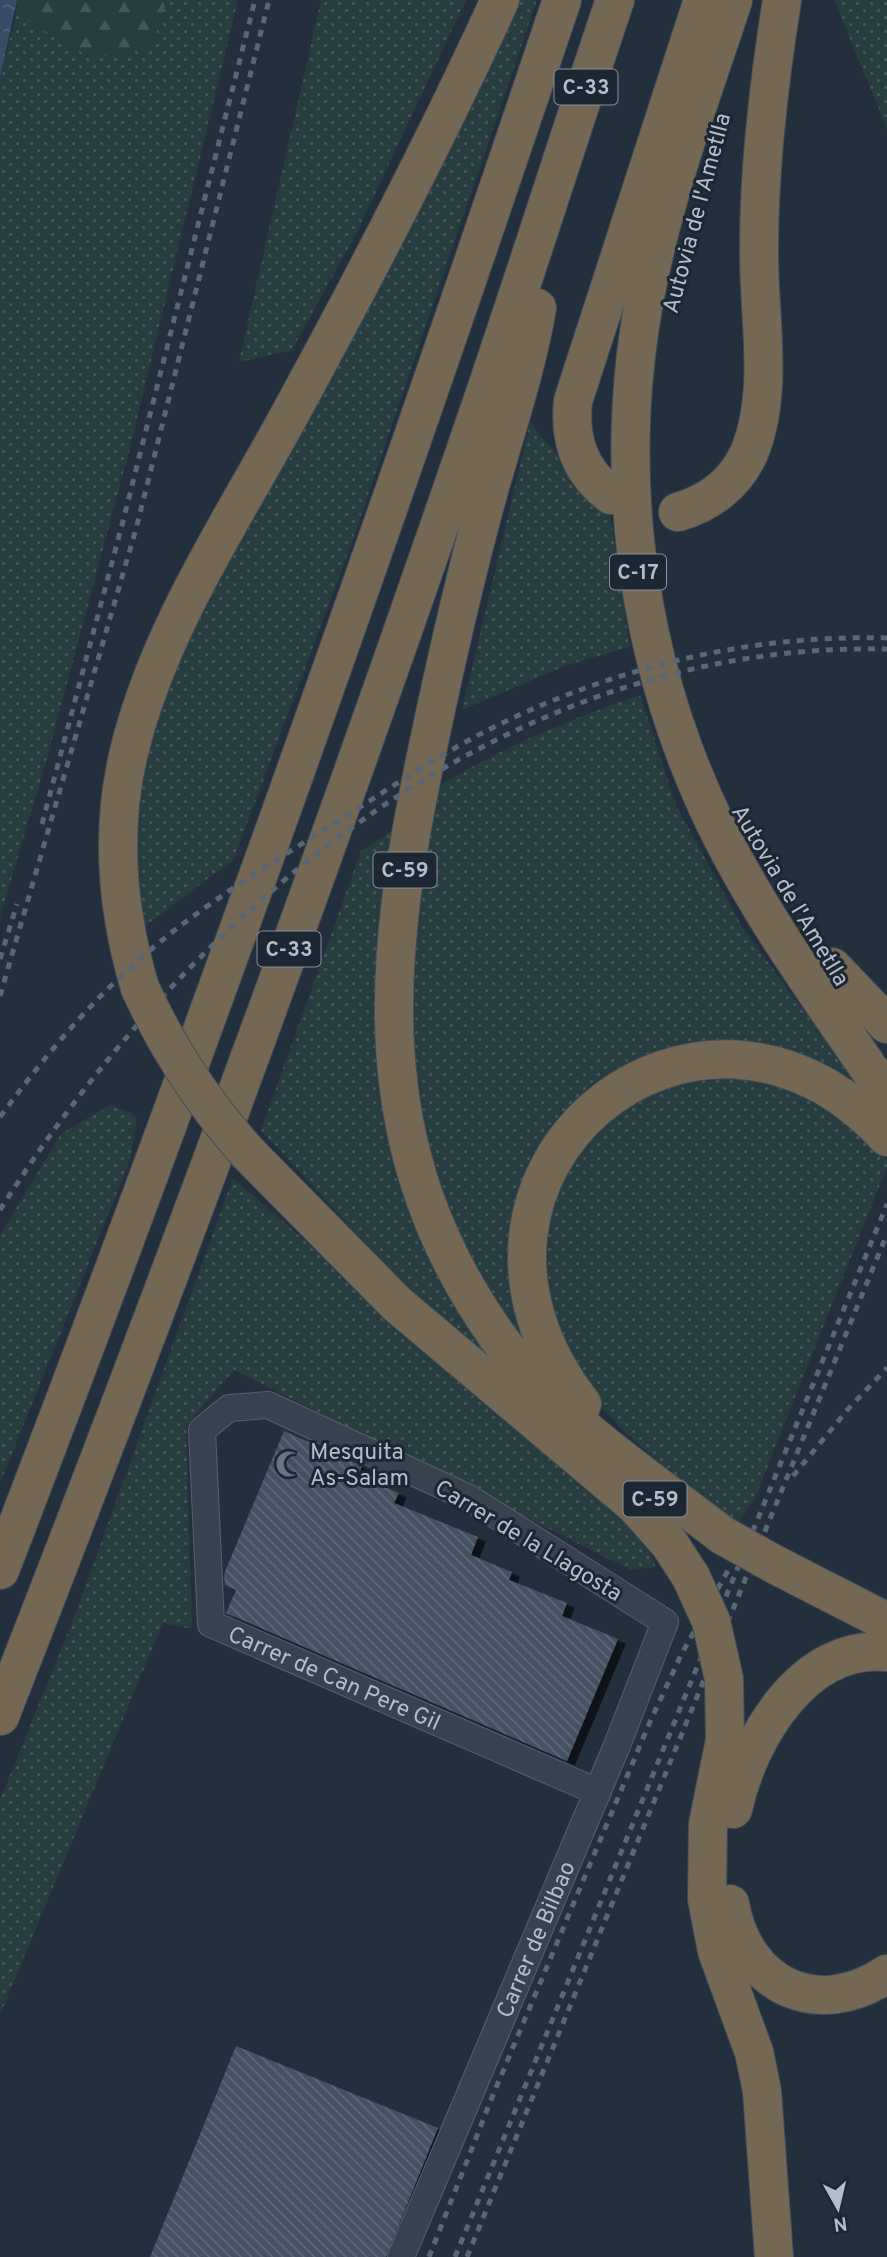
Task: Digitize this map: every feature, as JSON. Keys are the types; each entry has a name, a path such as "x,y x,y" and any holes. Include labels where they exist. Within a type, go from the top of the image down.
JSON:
{"highway":[{"name":"C-59","path":"500,0 391,224 195,587 153,674 128,754 119,818 119,888 130,955 140,988 177,1060 203,1100 248,1153 397,1304 587,1462 887,1622"},
{"name":"C-33","path":"0,1570 152,1173 278,827 562,0"},
{"name":"C-33","path":"0,1716 171,1274 327,845 470,437 615,0"},
{"path":"611,495 597,485 580,461 573,431 573,401 703,0"},
{"name":"C-17","path":"733,0 666,209 640,326 634,364 630,446 633,521 640,583 652,647 673,719 717,826 885,1120"},
{"name":"Autovia de l'Ametlla","path":"760,0 698,192 674,283 658,402 659,525 678,642 690,686 719,767 764,858 832,967 887,1048"},
{"path":"678,512 708,500 732,480 749,453 759,418 762,369 759,257 761,186 769,92 782,0"},
{"name":"C-59","path":"556,175 536,315 461,602 413,818 392,978 395,1063 402,1113 418,1176 452,1258 483,1314 517,1361 565,1412 722,1535"},
{"path":"832,967 887,1024"},
{"name":"C-59","path":"660,1487 596,1422 575,1396 557,1369 538,1328 529,1293 526,1240 535,1199 551,1162 574,1129 619,1089 657,1072 698,1062 749,1061 794,1072 885,1120"},
{"path":"587,1462 655,1526 691,1577 710,1621 724,1679 725,1740 708,1824 707,1899 717,1951 751,2042 762,2091 774,2257"},
{"path":"887,1652 862,1652 832,1662 806,1680 778,1711 754,1750 736,1793 726,1864 732,1913 739,1939 755,1964 775,1982 803,1992 828,1994 860,1988 887,1974"}],"street":[{"name":"Carrer de la Llagosta","path":"202,1430 229,1408 268,1405 469,1498 665,1622"},
{"name":"Carrer de Can Pere Gil","path":"202,1430 211,1624 598,1792"},
{"name":"Carrer de Bilbao","path":"401,2257 598,1792 665,1622"}],"green space":[{"path":"17,0 167,0 152,45 115,57 87,55 16,14"},
{"path":"167,0 238,0 131,444 45,766 0,917 0,77 16,14 87,55 152,45"},
{"path":"321,0 466,0 356,234 292,350 239,362"},
{"path":"518,0 537,0 351,545 234,859 137,932 134,854 137,795 149,740 168,687 190,635"},
{"path":"834,0 887,0 887,129"},
{"path":"530,423 610,514 630,647 567,665 462,710"},
{"path":"640,695 676,805 744,930 858,1083 833,1068 742,1042 681,1047 630,1062 593,1083 556,1119 528,1162 510,1247 510,1296 543,1369 485,1291 444,1208 428,1151 414,1076 409,982 433,789 534,736"},
{"path":"393,830 382,1083 525,1390 402,1283 261,1130 361,851"},
{"path":"703,1074 774,1079 869,1137 887,1160 887,1167 754,1500 738,1524 674,1475 621,1429 593,1397 553,1329 543,1220 581,1142 638,1095"},
{"path":"110,1105 131,1113 137,1120 130,1160 0,1484 0,1235 61,1134"},
{"path":"233,1178 649,1540 655,1567 631,1570 234,1370 186,1426 192,1629 163,1623 0,2015 0,1800 76,1612"}],"water":[{"path":"0,0 17,0 0,77"}],"building":[{"path":"284,1431 362,1466 358,1476 399,1493 394,1503 478,1537 471,1555 512,1572 509,1580 567,1603 562,1616 618,1639 567,1761 226,1613 236,1590 225,1585 224,1574"},
{"path":"236,2046 438,2128 386,2257 150,2257"}],"railway":[{"path":"42,824 122,525 255,0"},
{"path":"0,996 136,529 269,0"},
{"path":"0,1117 41,1063 85,1012 168,935 253,875 474,737 587,687 685,659 786,642 887,638"},
{"path":"0,1210 78,1098 166,993 265,896 374,812 491,743 616,690 748,658 887,649"},
{"path":"0,959 17,904"},
{"path":"455,2257 887,1204"},
{"path":"467,2257 887,1234"},
{"path":"793,1476 849,1408 887,1368"},
{"path":"429,2257 493,2095 649,1724 681,1655 731,1565"}],"place":[{"name":"Mesquita As-Salam","path":"289,1464"}]}
